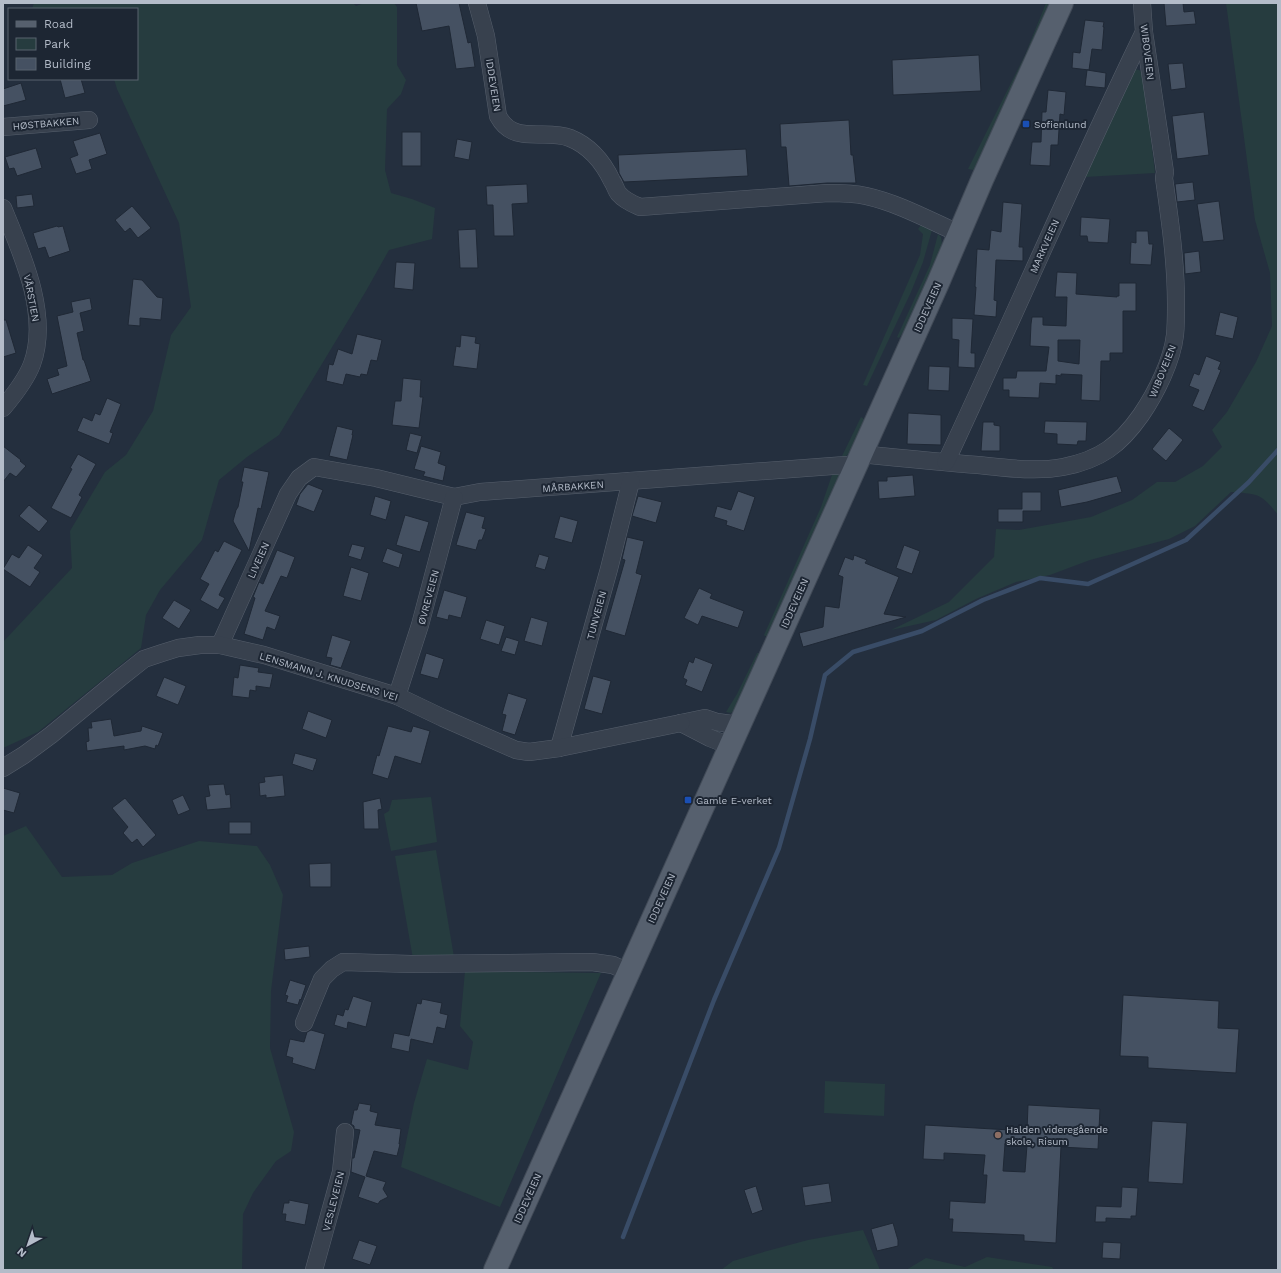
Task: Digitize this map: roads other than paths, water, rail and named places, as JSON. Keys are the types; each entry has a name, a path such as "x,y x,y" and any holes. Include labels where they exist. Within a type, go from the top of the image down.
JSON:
{"main road":[{"name":"IDDEVEIEN","path":"495,1270 1062,3"}],"street":[{"name":"IDDEVEIEN","path":"477,3 486,36 498,116 502,124 511,131 522,134 552,134 570,138 586,146 599,158 619,194 628,202 640,207 848,193 866,196 892,204 958,233"},
{"name":"WIBOVEIEN","path":"857,462 946,462 1012,468 1062,467 1099,456 1122,440 1131,430 1147,405 1160,381 1175,335 1176,279 1164,178 1165,172 1144,32 1142,3"},
{"name":"MARKVEIEN","path":"946,462 998,351 1108,106 1144,32"},
{"name":"HØSTBAKKEN","path":"3,127 89,120"},
{"name":"VÅRSTIEN","path":"3,208 22,254 32,290 37,322 37,342 31,366 23,381 3,408"},
{"name":"MÅRBAKKEN","path":"299,478 314,467 376,478 454,497 480,492 846,466 857,462"},
{"name":"LIVEIEN","path":"220,644 288,494 299,478"},
{"name":"TUNVEIEN","path":"559,748 609,569 631,481"},
{"name":"ØVREVEIEN","path":"397,696 420,625 454,497"},
{"name":"LENSMANN J. KNUDSENS VEI","path":"3,768 24,756 144,660 178,648 200,645 220,644 311,668 397,696 516,750 529,752 559,748 705,718 717,722 739,725"},
{"path":"681,723 710,738 730,746"},
{"path":"304,1023 322,979 332,969 343,962 411,964 592,962 613,966 628,972"},
{"name":"VESLEVEIEN","path":"314,1270 341,1172 345,1132"}],"waterway":[{"path":"623,1237 714,1000 779,848 810,739 825,675 853,652 922,631 983,600 1040,578 1088,584 1186,540 1249,482 1278,450"}],"place":[{"name":"Sofienlund","path":"1026,124"},
{"name":"Gamle E-verket","path":"688,800"},
{"name":"Halden videregående skole, Risum","path":"998,1135"}]}
